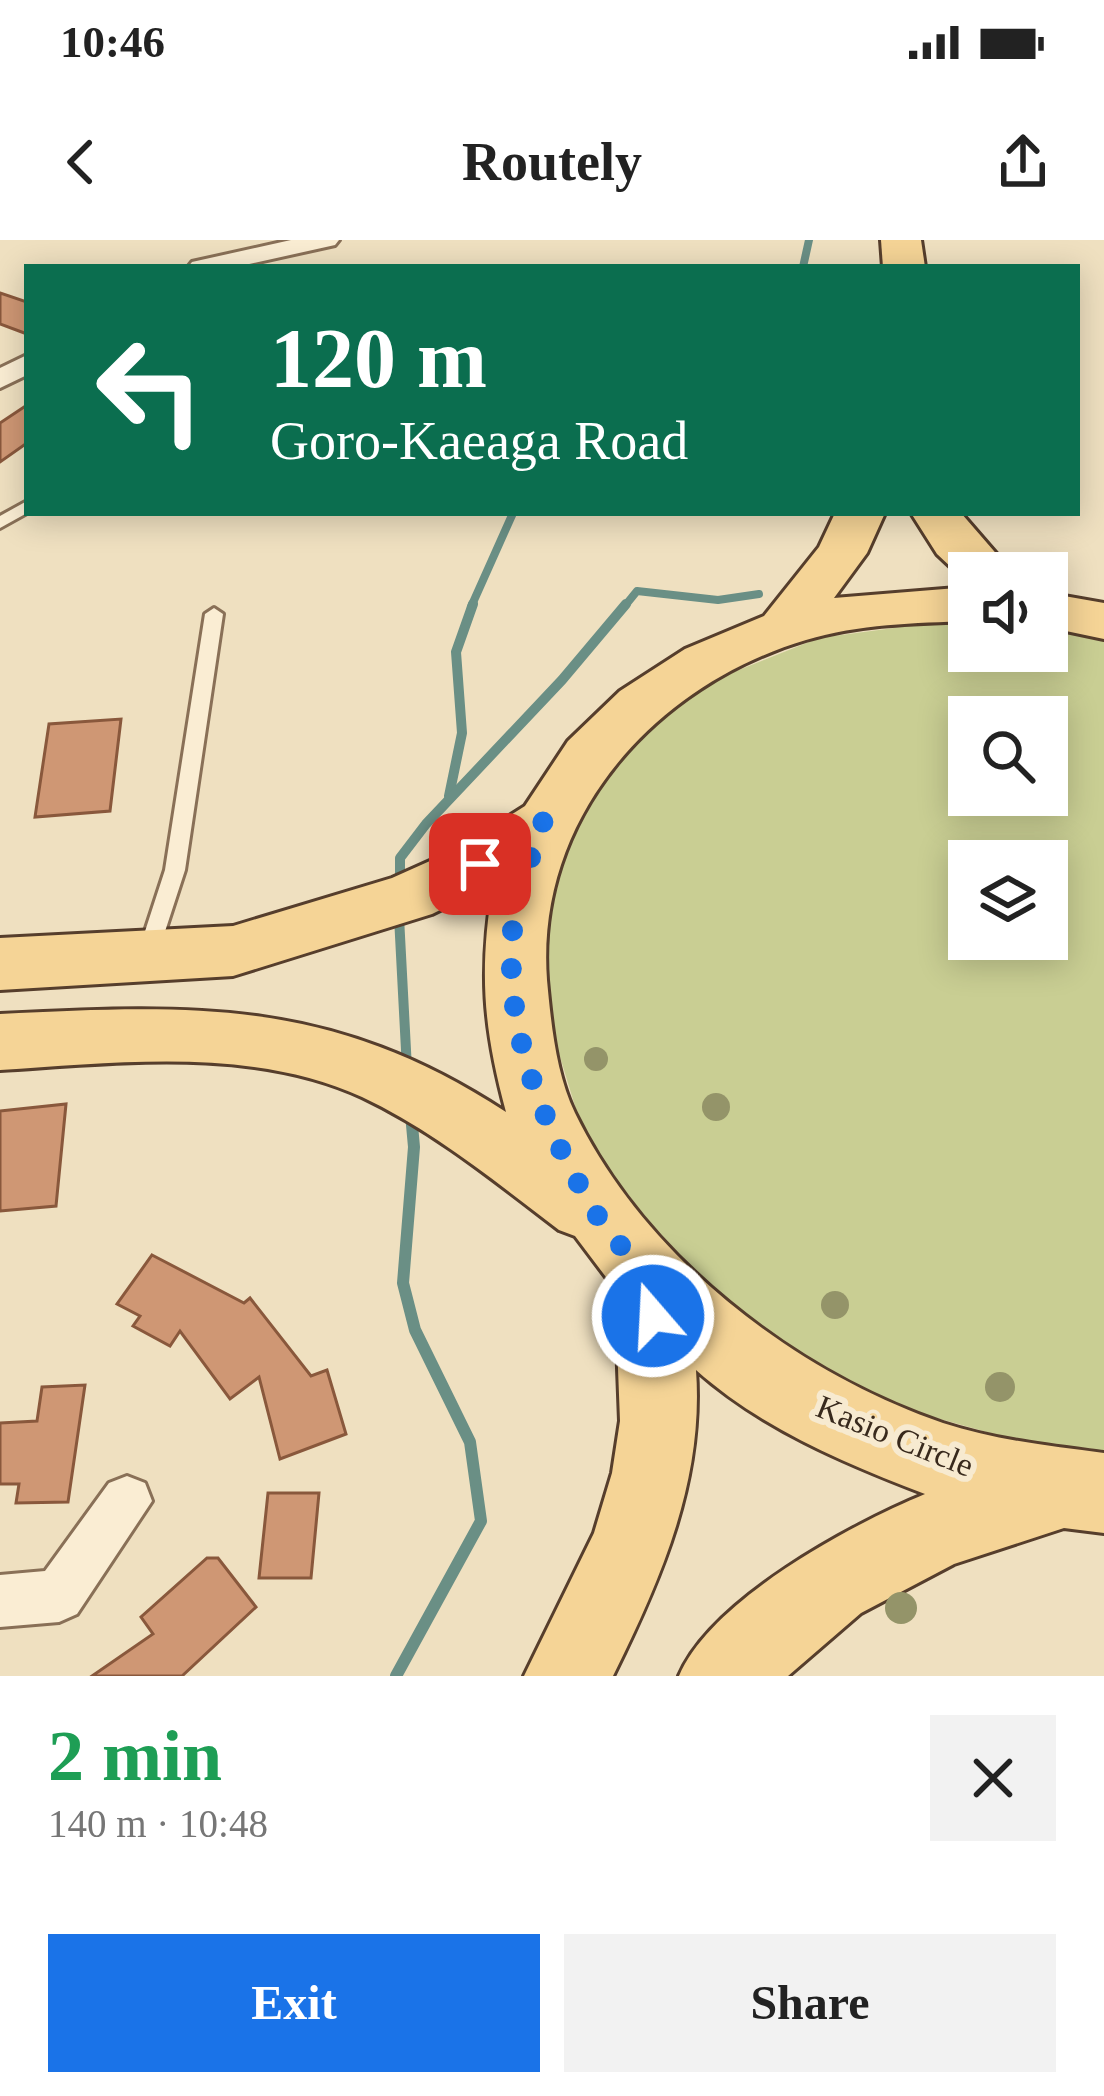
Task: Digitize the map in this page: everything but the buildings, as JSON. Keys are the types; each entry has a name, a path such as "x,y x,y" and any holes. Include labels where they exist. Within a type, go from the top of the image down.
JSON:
{"main road":[{"path":"782,629 842,553 859,516"},
{"path":"938,516 965,552"},
{"name":"Kasio Circle","path":"948,605 869,610 782,629 707,660 640,702 585,757 543,822 515,909 513,1007 540,1112 599,1219 651,1281 733,1353 830,1415 940,1462 1081,1492"},
{"path":"0,964 233,951 354,917 480,864 543,822"},
{"path":"0,1042 164,1034 282,1044 334,1058 381,1075 438,1105 599,1219"},
{"path":"567,1676 624,1563 649,1486 659,1384 651,1281"},
{"path":"722,1676 832,1584 938,1529 1081,1492"}],"street":[{"path":"211,264 280,244 326,240"},
{"path":"0,1601 58,1597 127,1501"}],"lane":[{"path":"146,957 176,870 214,614"}],"green space":[{"path":"946,621 948,672 1068,672 1068,633 1104,639 1104,1458 1083,1459 872,1400 697,1283 585,1139 540,991 556,858 615,757 706,683 819,638"}],"waterway":[{"path":"804,264 809,240"},
{"path":"471,607 512,516"},
{"path":"624,607 637,591 718,600 759,594"},
{"path":"449,796 462,733 456,652 473,604"},
{"path":"400,884 400,858 426,824 562,680 626,604"},
{"path":"399,917 407,1069"},
{"path":"396,1676 481,1521 470,1442 415,1330 403,1283 414,1147 411,1114"}],"route":[{"path":"480,864 543,822 515,909 513,1007 540,1112 599,1219 651,1281 653,1316"}]}
